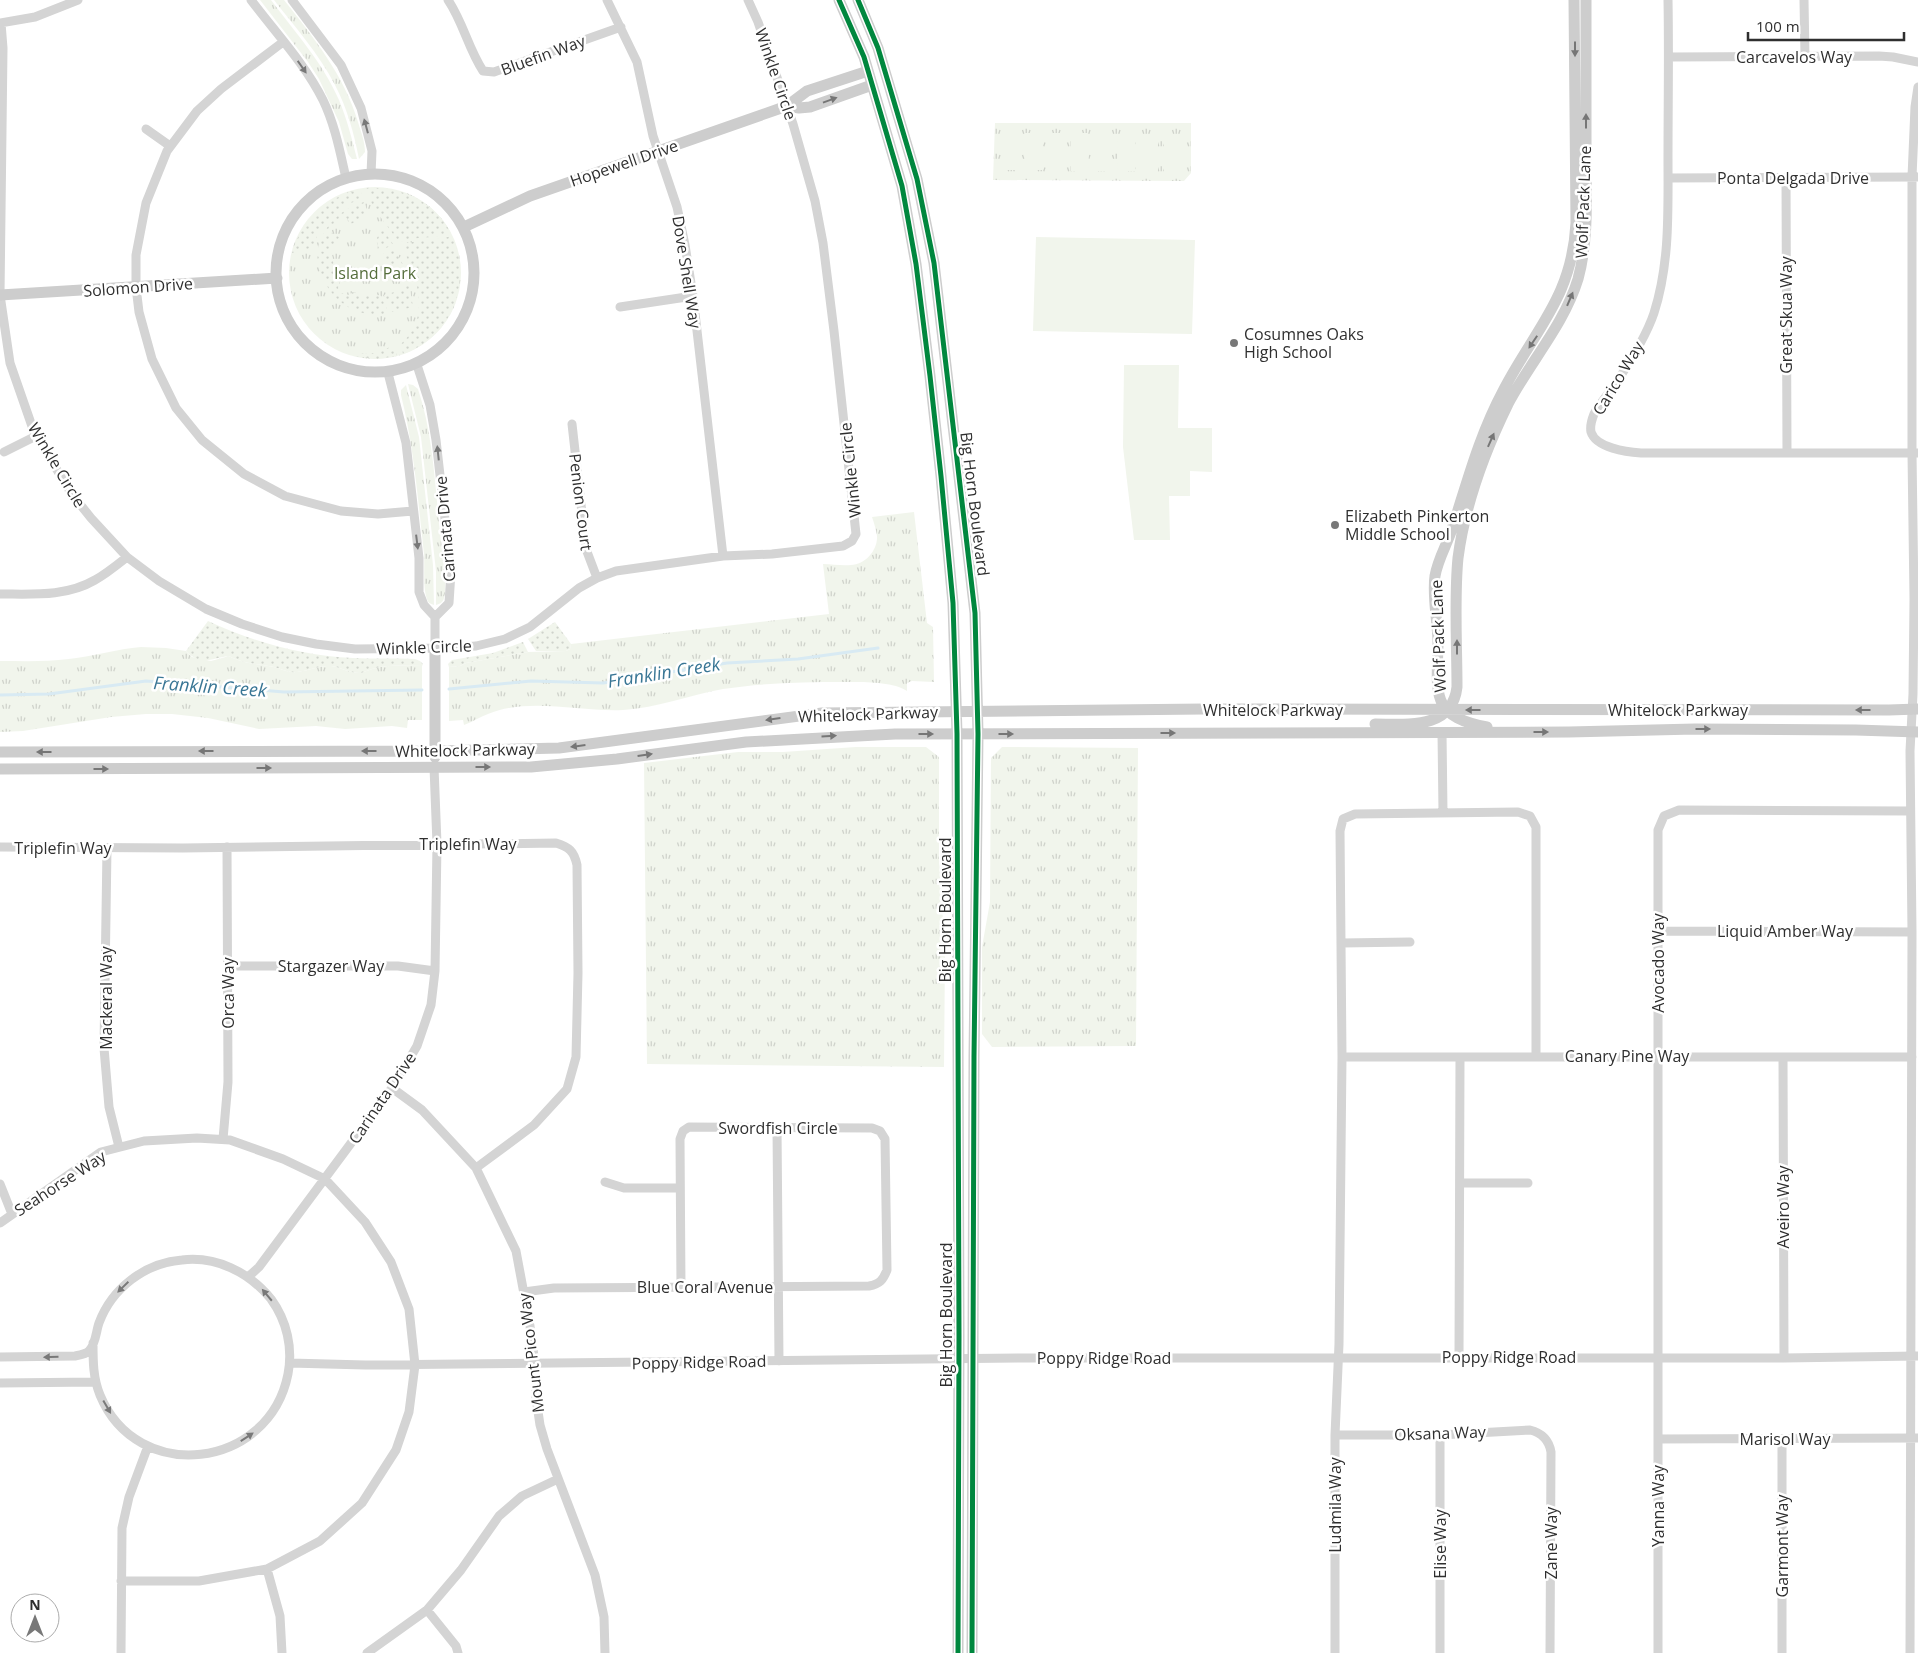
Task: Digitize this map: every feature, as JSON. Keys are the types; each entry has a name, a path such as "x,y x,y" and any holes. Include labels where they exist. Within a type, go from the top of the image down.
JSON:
{"main road":[{"name":"Big Horn Boulevard","path":"840,0 864,57 902,186 916,264 946,526 955,644 957,712 959,1359 958,1653"},
{"name":"Big Horn Boulevard","path":"858,0 878,48 917,179 934,263 975,613 978,734 974,1057 972,1653"},
{"name":"Wolf Pack Lane","path":"1574,0 1576,223 1574,247 1568,272 1558,299 1505,387 1486,427 1468,475 1453,528 1437,567 1434,586 1438,636 1438,687 1440,698 1446,710 1454,698 1457,687 1458,557 1465,522 1479,472 1509,403 1568,304 1581,264 1586,213 1586,0"},
{"name":"Hopewell Drive","path":"464,227 530,196 787,106 807,91 868,71"},
{"name":"Hopewell Drive","path":"787,106 810,107 872,85"},
{"path":"371,174 399,177 429,190 447,205 464,227 474,266 473,287 468,309 459,327 448,341 417,364 388,373 353,370 331,362 312,350 298,336 287,318 280,299 277,278 278,255 294,215 309,199 326,187 346,178 371,174"},
{"name":"Solomon Drive","path":"0,295 277,278"},
{"path":"434,767 436,648"},
{"name":"Whitelock Parkway","path":"0,752 435,751 559,748 822,713 1195,710 1915,709"},
{"path":"1300,732 1348,725 1425,723 1446,710 1456,718 1468,723 1516,732"},
{"name":"Whitelock Parkway","path":"0,769 531,766 617,759 746,742 868,734 1695,730 1914,732"}],"street":[{"path":"0,23 35,17 78,0"},
{"path":"251,0 302,65 323,100 337,139 346,178"},
{"path":"292,0 341,65 361,108 372,151 371,174"},
{"name":"Bluefin Way","path":"448,0 483,71 494,72 621,27"},
{"name":"Dove Shell Way","path":"606,0 637,62 653,136 676,206 685,245 693,296 723,556"},
{"name":"Winkle Circle","path":"0,23 3,48 0,295 10,363 36,436 71,494 127,557 159,581 206,609 242,624 282,637 316,644 355,648 436,648 476,646 504,639 530,627 579,588 597,578 616,571 723,556 772,554 843,546 852,541 856,534 823,243 804,158 758,22 748,0"},
{"name":"Carico Way","path":"1668,0 1668,178 1666,254 1663,280 1653,315 1638,346 1595,413 1591,423 1591,432 1596,440 1607,446 1627,452 1915,453"},
{"path":"1804,0 1805,56"},
{"path":"283,42 221,88 197,111 167,151 146,202 136,255 136,287 139,312 152,360 176,408 202,440 244,474 285,496 341,511 378,514 413,511"},
{"name":"Carcavelos Way","path":"1669,57 1893,57 1918,62"},
{"path":"1910,1653 1914,1560 1915,1356 1910,810 1915,709 1915,107 1918,87"},
{"path":"146,129 170,146"},
{"name":"Ponta Delgada Drive","path":"1668,178 1915,177"},
{"name":"Great Skua Way","path":"1786,178 1786,453"},
{"path":"620,307 693,296"},
{"name":"Carinata Drive","path":"388,373 406,443 419,558 419,592 424,605 436,617 450,604 451,572 436,440 430,405 417,364"},
{"name":"Penion Court","path":"572,424 586,549 597,578"},
{"path":"4,452 36,436"},
{"path":"0,594 50,594 72,590 95,580 127,557"},
{"path":"436,617 436,648"},
{"path":"1442,732 1443,812 1518,812 1530,816 1536,827 1536,1057"},
{"name":"Carinata Drive","path":"248,1277 260,1267 392,1088 417,1046 431,1005 435,971 437,844 434,767"},
{"name":"Avocado Way","path":"1658,1358 1658,830 1664,816 1679,810 1910,810"},
{"name":"Ludmila Way","path":"1335,1653 1335,1435 1339,1358 1342,1057 1340,831 1343,819 1355,814 1443,812"},
{"name":"Triplefin Way","path":"0,847 107,848 556,844 568,847 574,855 576,865 578,973 576,1057 567,1089 534,1125 476,1168"},
{"name":"Orca Way","path":"223,1140 228,1082 227,847"},
{"name":"Mackeral Way","path":"107,848 104,1048 109,1107 119,1147"},
{"name":"Liquid Amber Way","path":"1658,931 1912,932"},
{"path":"1342,943 1410,942"},
{"name":"Stargazer Way","path":"228,966 398,966 435,971"},
{"name":"Canary Pine Way","path":"1342,1057 1912,1057"},
{"path":"1459,1357 1460,1057"},
{"name":"Aveiro Way","path":"1783,1057 1784,1358"},
{"name":"Mount Pico Way","path":"392,1088 422,1110 476,1168 516,1251 535,1364 536,1398 540,1425 546,1449 591,1562 599,1588 604,1617 605,1653"},
{"name":"Swordfish Circle","path":"681,1288 680,1139 682,1131 689,1127 872,1128 880,1131 885,1139 887,1270 884,1279"},
{"path":"777,1128 779,1361"},
{"name":"Seahorse Way","path":"0,1223 102,1152 144,1141 198,1138 230,1140 283,1159 325,1179 365,1222 391,1262 410,1309 415,1365 409,1412 396,1450 362,1503 320,1541 267,1570 199,1581 121,1581"},
{"path":"605,1182 624,1188 680,1188"},
{"path":"1460,1183 1528,1183"},
{"path":"0,1184 12,1214"},
{"path":"0,1357 75,1356 90,1350 102,1314 113,1298 130,1280 152,1267 171,1261 201,1260 221,1264 248,1277 268,1295 282,1318 289,1344 290,1362 285,1388 273,1412 256,1432 233,1446 208,1454 181,1455 148,1446 132,1436 113,1418 100,1395 96,1382 93,1370 93,1343"},
{"name":"Blue Coral Avenue","path":"524,1292 554,1288 869,1286 877,1285 884,1279"},
{"name":"Poppy Ridge Road","path":"290,1362 350,1365 415,1365 959,1359 1784,1358 1915,1356"},
{"name":"Yanna Way","path":"1658,1358 1658,1653"},
{"path":"0,1383 96,1382"},
{"name":"Oksana Way","path":"1335,1435 1440,1435 1530,1430 1544,1436"},
{"name":"Elise Way","path":"1440,1435 1440,1653"},
{"name":"Zane Way","path":"1544,1436 1551,1452 1550,1653"},
{"name":"Marisol Way","path":"1658,1439 1915,1438"},
{"name":"Garmont Way","path":"1782,1439 1782,1653"},
{"path":"121,1653 121,1544 125,1513 134,1481 148,1446"},
{"path":"367,1653 427,1610 461,1570 499,1516 522,1496 558,1480"},
{"path":"267,1570 280,1616 282,1653"},
{"path":"427,1610 456,1646 458,1653"}],"green space":[{"path":"260,0 271,0 325,73 342,107 357,159 352,159 348,154 339,122 319,79"},
{"path":"274,0 284,0 317,43 345,88 364,141 365,152 359,159 350,121 335,85 314,52"},
{"path":"995,123 1191,123 1191,173 1184,181 993,180"},
{"path":"1002,133 1019,133 1019,170 1002,170"},
{"path":"1025,133 1042,133 1042,170 1025,170"},
{"path":"1048,133 1066,133 1066,170 1048,171"},
{"path":"1071,133 1088,133 1089,171 1071,171"},
{"path":"1112,133 1112,171 1094,171 1094,134"},
{"path":"1117,134 1135,134 1135,171 1118,171"},
{"path":"1141,134 1158,134 1158,171 1141,171"},
{"path":"1164,134 1181,134 1181,172 1164,172"},
{"name":"Island Park","path":"375,187 392,189 408,194 436,212 454,240 459,256 461,273 459,290 454,306 436,334 408,352 392,357 375,359 358,357 342,352 314,334 296,306 291,290 289,273 291,256 296,240 314,212 342,194 358,189"},
{"path":"366,188 392,190 415,198 435,212 451,233 399,242 373,207"},
{"path":"360,189 363,199 341,206 342,208 318,232 314,247 292,253 302,230 317,212 336,198"},
{"path":"364,202 369,214 351,224 344,215 330,229 330,232 339,237 333,250 318,247 325,231 335,218 348,209"},
{"path":"382,228 393,244 378,253 377,238"},
{"path":"452,236 458,254 460,272 454,306 446,321 435,335 420,346 403,354 401,344 411,333 416,321 419,309 419,296 412,270 401,245"},
{"path":"1036,237 1195,240 1192,334 1033,331"},
{"path":"395,248 404,267 391,265 379,256"},
{"path":"317,250 332,254 334,268 332,269 340,281 338,288 341,293 348,295 353,292 365,297 380,295 389,313 374,314 361,312 338,300 323,278 318,264"},
{"path":"409,283 413,307 392,312 384,295 398,291"},
{"path":"395,345 397,356 377,359 353,356 353,354 376,353"},
{"path":"1124,365 1179,365 1178,428 1212,428 1212,472 1190,471 1190,496 1169,496 1170,540 1134,540 1123,447"},
{"path":"408,384 418,389 427,424 433,460 445,584 444,599 436,605 436,571 421,437"},
{"path":"406,385 419,437 433,565 434,605 429,603 425,593 424,554 415,474 401,395 401,390"},
{"path":"914,512 927,623 933,627 934,682 912,681 907,683 907,691 893,685 867,682 768,684 723,689 636,709 606,710 555,706 521,706 488,714 464,725 463,720 449,721 449,667 528,652 566,651 570,649 571,644 829,614 823,564 848,565 866,560 873,551 877,541 877,533 872,517"},
{"path":"208,621 260,641 297,651 334,657 415,659 423,664 422,666 385,666 361,673 327,666 294,672 245,662 229,656 212,660 197,659 186,651"},
{"path":"555,622 571,644 570,649 566,651 536,651 528,639"},
{"path":"523,642 528,652 466,663 460,666 449,667 448,664 452,660 493,653"},
{"path":"141,647 186,651 192,657 211,661 229,656 245,662 294,672 327,666 361,673 385,666 422,666 422,720 408,720 407,728 392,726 345,729 316,726 259,729 208,718 172,714 146,714 111,717 23,731 0,732 0,661 60,660"},
{"path":"856,747 926,747 939,757 939,859 945,953 944,1067 647,1064 644,763 738,752 783,752"},
{"path":"1002,747 1138,748 1136,1046 992,1047 982,1034 982,947 990,902 991,758"}],"waterway":[{"name":"Franklin Creek","path":"449,689 531,681 603,683 727,663 798,659 878,648"},
{"name":"Franklin Creek","path":"0,695 49,694 146,681 284,692 422,690"}],"cycle path":[{"path":"839,0 864,57 902,186 916,264 930,376 953,603 957,734 958,1653"},
{"path":"858,0 878,48 917,179 934,263 975,613 978,734 974,1057 972,1653"}],"place":[{"name":"Cosumnes Oaks High School","path":"1234,343"},
{"name":"Elizabeth Pinkerton Middle School","path":"1335,525"}]}
